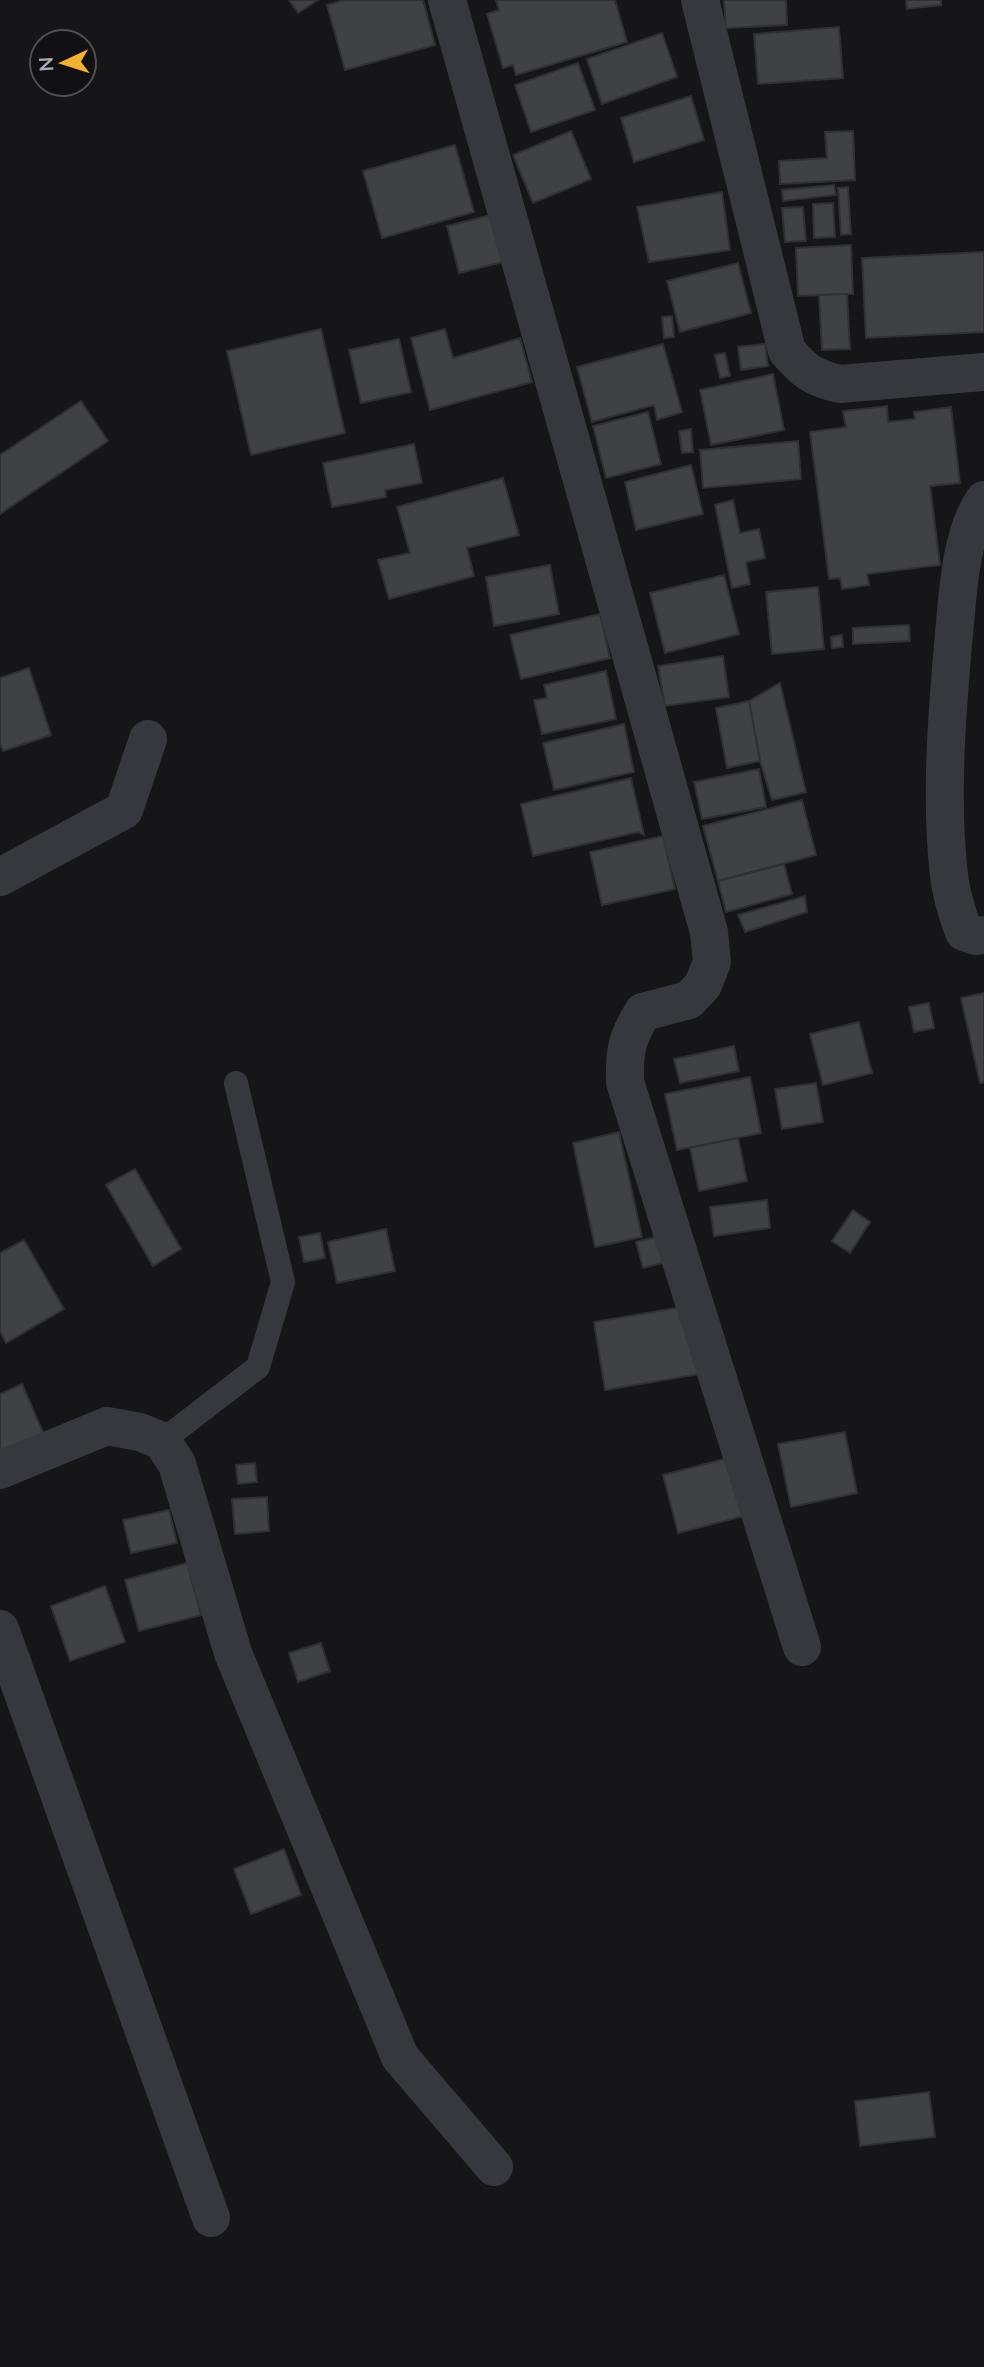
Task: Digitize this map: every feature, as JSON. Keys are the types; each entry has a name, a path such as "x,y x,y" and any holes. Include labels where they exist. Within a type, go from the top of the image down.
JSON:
{"street":[{"path":"447,0 709,932 712,962 703,985 690,1000 643,1012 631,1031 624,1056 625,1082 802,1647"},
{"path":"700,0 787,351 800,367 818,379 840,384 984,372"},
{"path":"984,500 968,537 959,580 946,728 946,840 949,877 956,911 964,932 976,936 984,935"},
{"path":"0,877 124,810 148,739"},
{"path":"0,1470 107,1426 140,1432 162,1441 177,1464 233,1653 400,2057 494,2167"},
{"path":"0,1629 211,2218"}],"lane":[{"path":"162,1441 258,1367 283,1282 236,1083"}],"building":[{"path":"289,0 318,0 298,13"},
{"path":"344,0 423,0 435,45 345,70 327,5"},
{"path":"496,0 615,0 627,42 516,75 513,65 503,68 487,14 499,10"},
{"path":"724,0 786,0 787,25 726,28"},
{"path":"906,0 941,0 941,5 907,9"},
{"path":"839,27 843,78 758,84 754,34"},
{"path":"662,33 677,77 602,104 587,59"},
{"path":"578,63 595,110 531,132 515,85"},
{"path":"691,96 704,140 634,162 621,118"},
{"path":"571,131 591,179 533,203 513,155"},
{"path":"853,131 855,180 780,184 779,161 827,158 825,132"},
{"path":"455,145 474,212 382,238 363,171"},
{"path":"834,185 836,195 783,201 782,190"},
{"path":"848,187 851,234 841,235 838,188"},
{"path":"722,192 730,250 649,262 637,207"},
{"path":"833,203 835,237 814,238 813,204"},
{"path":"803,207 806,241 785,242 782,208"},
{"path":"491,215 503,262 459,273 447,226"},
{"path":"851,245 853,294 798,296 796,248"},
{"path":"984,252 984,332 866,338 862,258"},
{"path":"738,263 751,313 680,332 667,281"},
{"path":"847,294 850,349 822,350 819,295"},
{"path":"672,316 674,337 664,338 662,317"},
{"path":"321,329 345,433 251,455 227,351"},
{"path":"445,329 453,358 520,338 532,382 430,410 411,338"},
{"path":"399,339 411,392 361,403 349,350"},
{"path":"663,344 682,412 657,420 654,405 592,422 577,367"},
{"path":"765,344 768,366 741,370 738,347"},
{"path":"725,353 730,376 720,378 715,355"},
{"path":"773,374 784,430 711,445 700,390"},
{"path":"81,401 108,441 0,514 0,455"},
{"path":"887,406 888,422 915,419 914,412 951,407 960,483 930,486 940,565 867,574 869,585 842,589 840,578 829,579 810,432 846,427 843,411"},
{"path":"648,412 661,464 606,478 593,426"},
{"path":"691,429 693,452 682,453 679,431"},
{"path":"798,441 801,479 703,488 700,450"},
{"path":"414,444 422,483 385,490 386,497 332,507 323,463"},
{"path":"691,465 703,514 636,530 625,482"},
{"path":"503,478 519,535 467,548 474,576 389,599 378,560 410,553 397,507"},
{"path":"733,500 740,533 759,529 765,558 746,562 750,584 732,588 715,505"},
{"path":"550,565 559,614 494,626 486,577"},
{"path":"724,575 739,634 665,653 650,593"},
{"path":"818,587 824,649 772,654 766,592"},
{"path":"600,614 610,658 521,679 510,635"},
{"path":"909,625 910,641 853,644 853,628"},
{"path":"842,635 843,647 832,648 831,637"},
{"path":"723,656 729,697 665,706 658,666"},
{"path":"29,668 51,735 3,751 0,744 0,678"},
{"path":"606,671 616,719 542,734 534,700 547,698 544,685"},
{"path":"780,683 806,792 772,800 760,761 749,701"},
{"path":"749,701 760,761 727,768 716,708"},
{"path":"624,724 634,772 554,790 543,743"},
{"path":"759,769 766,807 702,819 694,782"},
{"path":"631,778 644,835 638,832 533,856 521,804"},
{"path":"802,800 816,855 718,881 703,826"},
{"path":"663,836 675,889 602,905 590,852"},
{"path":"784,864 792,894 726,912 718,881"},
{"path":"805,896 807,912 745,932 738,915"},
{"path":"984,993 984,1082 980,1083 961,998"},
{"path":"929,1003 934,1028 914,1032 909,1007"},
{"path":"859,1022 872,1073 823,1085 810,1034"},
{"path":"734,1046 739,1071 680,1083 674,1059"},
{"path":"750,1077 761,1133 677,1150 665,1094"},
{"path":"816,1083 823,1122 782,1129 775,1089"},
{"path":"619,1132 642,1237 595,1247 573,1143"},
{"path":"738,1138 747,1181 699,1191 690,1148"},
{"path":"135,1169 181,1249 153,1266 106,1185"},
{"path":"767,1200 770,1228 714,1236 710,1207"},
{"path":"853,1210 870,1222 850,1253 832,1241"},
{"path":"386,1229 395,1271 337,1283 328,1242"},
{"path":"320,1233 325,1258 304,1262 299,1237"},
{"path":"659,1236 666,1262 643,1268 636,1242"},
{"path":"24,1240 64,1309 6,1343 0,1331 0,1253"},
{"path":"688,1306 700,1374 605,1390 594,1322"},
{"path":"22,1384 49,1446 0,1468 0,1394"},
{"path":"845,1432 857,1493 791,1507 778,1444"},
{"path":"728,1458 744,1516 678,1533 663,1475"},
{"path":"255,1463 257,1482 238,1484 236,1465"},
{"path":"267,1497 269,1531 235,1534 232,1499"},
{"path":"169,1510 177,1543 131,1553 123,1520"},
{"path":"187,1563 201,1615 139,1631 125,1580"},
{"path":"105,1586 125,1642 70,1661 51,1606"},
{"path":"321,1643 330,1671 298,1682 289,1653"},
{"path":"284,1849 301,1895 251,1914 234,1869"},
{"path":"929,2092 935,2137 860,2146 855,2101"}]}
